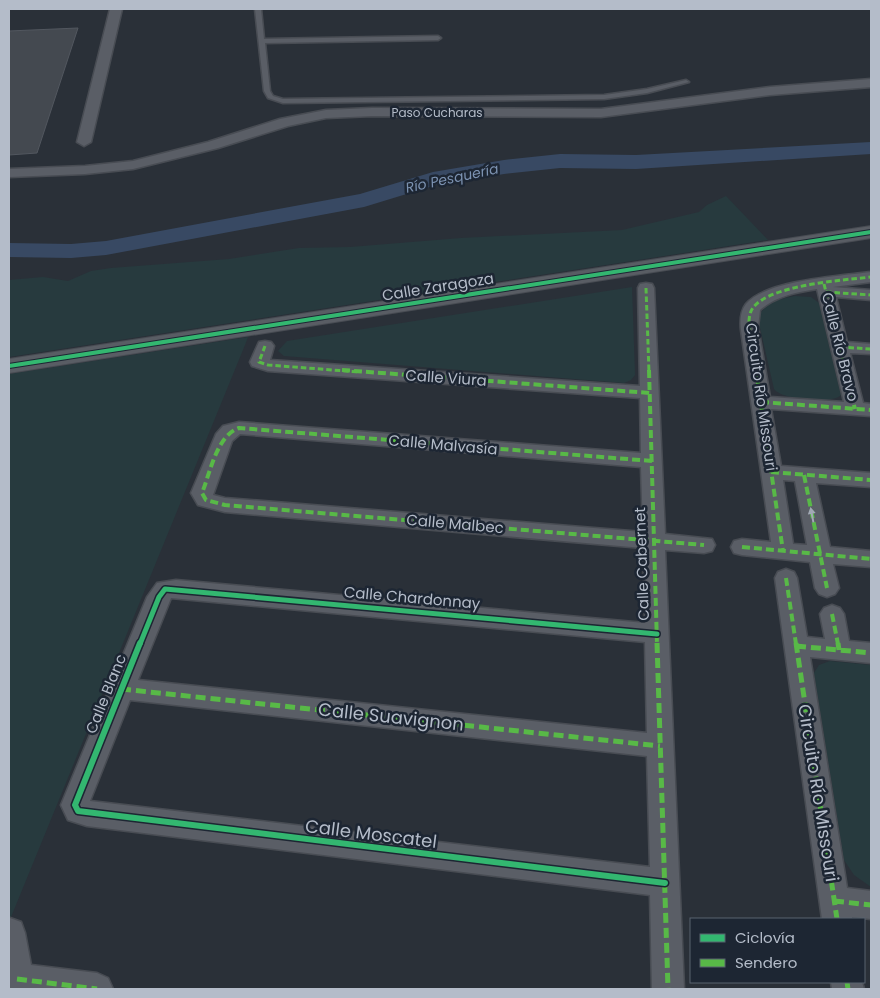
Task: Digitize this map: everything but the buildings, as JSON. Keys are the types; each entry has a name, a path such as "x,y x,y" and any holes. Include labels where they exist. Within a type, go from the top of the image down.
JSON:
{"street":[{"path":"84,142 116,9"},
{"name":"Paso Cucharas","path":"9,173 84,170 133,165 213,145 285,122 326,114 363,112 601,113 770,91 871,83"},
{"name":"Calle Zaragoza","path":"649,277 871,232"},
{"name":"Calle Zaragoza","path":"9,366 242,330 297,330 347,325 871,242"},
{"name":"Calle Cabernet","path":"649,277 650,393 668,989"},
{"name":"Circuito Río Missouri","path":"783,551 750,330 749,317 751,310 757,303 771,294 825,288 871,277"},
{"path":"825,288 871,295"},
{"name":"Calle Río Bravo","path":"825,288 840,347 863,410"},
{"name":"Calle Viura","path":"265,346 260,362 268,366 650,393"},
{"path":"840,347 871,349"},
{"path":"761,402 863,410"},
{"name":"Calle Malvasía","path":"206,500 203,497 203,488 223,439 226,434 234,429 652,462"},
{"path":"771,472 871,480"},
{"path":"804,475 826,588"},
{"name":"Calle Malbec","path":"206,500 226,505 704,545"},
{"path":"742,547 871,559"},
{"name":"Circuito Río Missouri","path":"786,578 836,910"},
{"name":"Calle Chardonnay","path":"165,590 186,590 657,634"},
{"name":"Calle Blanc","path":"76,809 77,797 159,597 165,590"},
{"path":"832,614 839,650"},
{"path":"796,646 871,653"},
{"name":"Calle Suavignon","path":"122,689 660,746"},
{"name":"Calle Moscatel","path":"76,809 87,813 665,883"},
{"path":"836,910 871,905"},
{"path":"10,933 18,984 97,989"}],"lane":[{"path":"258,9 267,91 270,98 283,101 604,97 647,91 686,82"},
{"path":"262,40 438,38"}],"green space":[{"path":"726,196 768,240 9,357 9,280 43,277 68,281 91,271 111,268 229,259 299,248 350,247 461,238 622,230 699,212 707,205"},
{"path":"632,287 635,375 631,380 624,383 284,356 278,351 287,341"},
{"path":"795,296 811,297 819,303 841,395 836,398 807,400 787,396 774,389 758,319 764,309 772,302"},
{"path":"248,337 245,345 9,922 9,374"},
{"path":"830,661 871,665 871,887 854,875 844,860 814,673 819,665"}],"waterway":[{"name":"Río Pesquería","path":"9,250 71,251 106,248 364,200 433,179 504,167 560,161 636,162 871,148"}],"marked path":[{"path":"783,551 750,330 750,312 761,300 790,289 871,277"},
{"path":"824,284 855,409"},
{"path":"646,288 668,989"},
{"path":"826,292 871,295"},
{"path":"265,346 259,362 268,365 650,393"},
{"path":"840,347 871,349"},
{"path":"761,402 871,410"},
{"path":"652,461 239,428 230,431 223,439 202,493 206,500 225,505 704,545"},
{"path":"771,472 871,480"},
{"path":"804,475 827,588"},
{"path":"742,547 871,559"},
{"path":"786,578 837,918"},
{"path":"832,614 839,650"},
{"path":"796,646 871,653"},
{"path":"121,689 660,746"},
{"path":"834,901 871,905"},
{"path":"17,979 97,989"},
{"path":"847,983 848,989"}],"cycle path":[{"path":"9,366 871,232"},
{"path":"657,634 165,589 159,597 75,805 78,811 87,813 665,883"}]}
